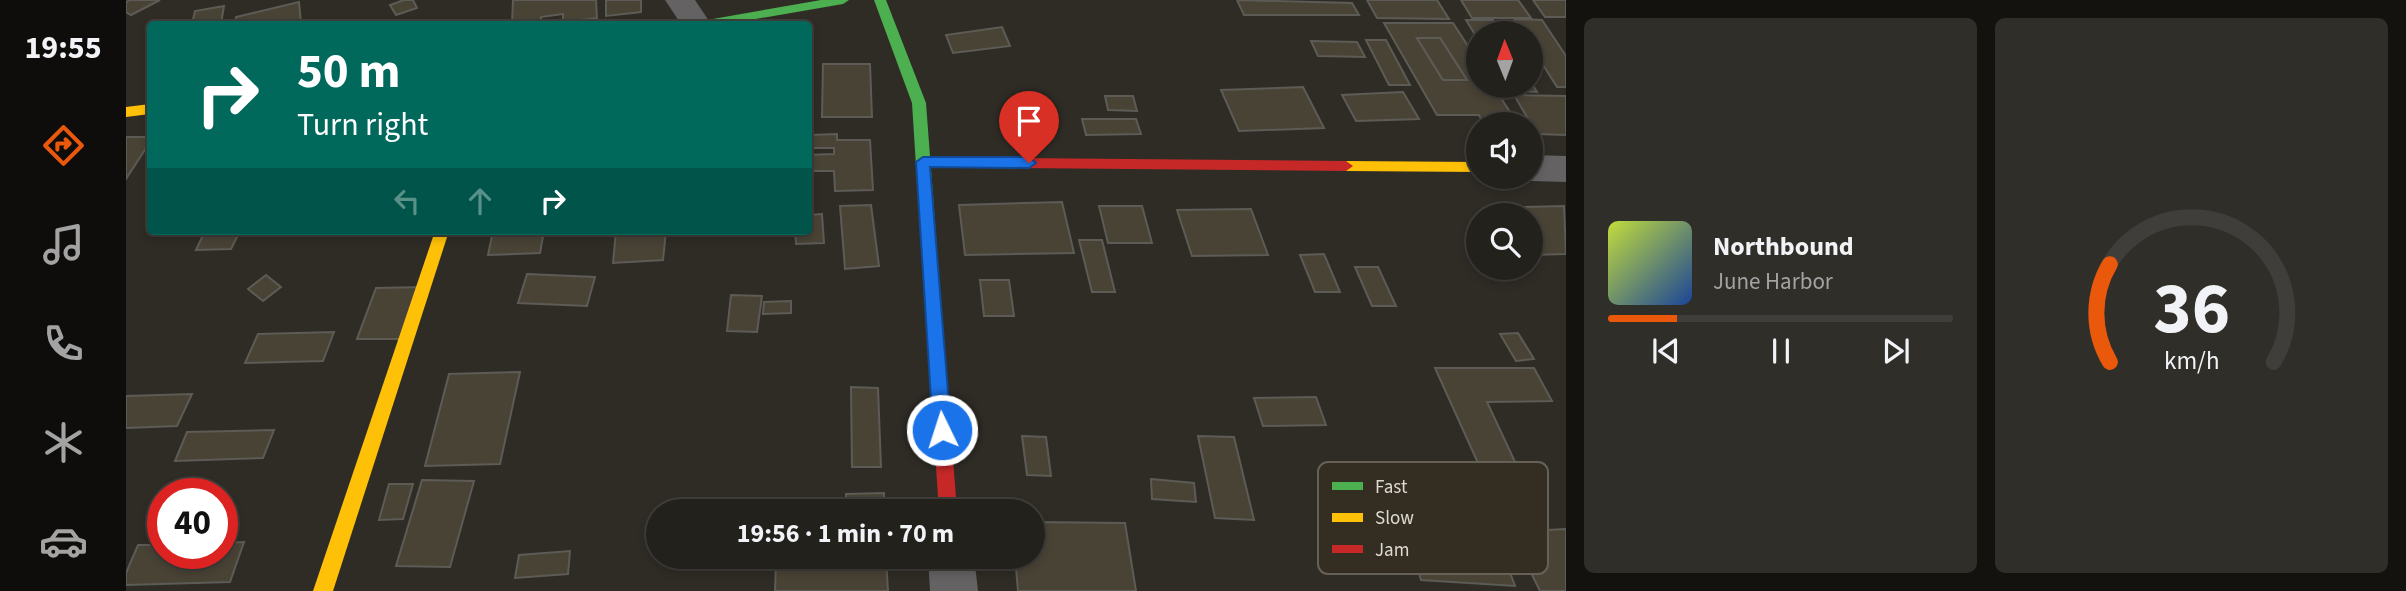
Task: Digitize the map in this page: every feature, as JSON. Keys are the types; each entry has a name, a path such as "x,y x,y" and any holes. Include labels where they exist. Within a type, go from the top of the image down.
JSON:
{"street":[{"path":"680,0 694,21"},
{"path":"724,21 844,0"},
{"path":"880,0 919,103 947,499"},
{"path":"126,112 147,109"},
{"path":"923,162 1466,167"},
{"path":"1543,168 1566,169"},
{"path":"323,591 441,235"},
{"path":"952,569 954,591"}],"building":[{"path":"160,0 131,15 126,12 126,2"},
{"path":"413,0 417,8 396,15 390,5"},
{"path":"513,0 596,0 597,18 563,21 563,14 541,17 541,21 512,21"},
{"path":"606,0 641,0 641,12 606,16"},
{"path":"1237,0 1352,3 1359,15 1244,15"},
{"path":"1367,0 1437,0 1449,19 1377,18"},
{"path":"1461,0 1518,0 1531,18 1472,18"},
{"path":"1533,0 1566,0 1566,17 1545,17"},
{"path":"299,2 301,21 235,21 236,17"},
{"path":"224,6 222,21 193,21 195,11"},
{"path":"1514,19 1543,21 1515,21"},
{"path":"1384,23 1453,23 1466,43 1466,78 1440,38 1417,38 1443,80 1466,80 1466,98 1501,98 1510,112 1466,112 1466,115 1437,115"},
{"path":"1544,23 1566,56 1566,87 1557,87 1544,66"},
{"path":"1002,27 1010,46 953,53 946,35"},
{"path":"1417,38 1440,38 1466,78 1443,80"},
{"path":"1366,40 1386,40 1410,85 1389,85"},
{"path":"1311,41 1357,42 1365,57 1318,56"},
{"path":"823,64 870,64 872,117 822,117"},
{"path":"1303,87 1324,128 1239,131 1221,90"},
{"path":"1403,92 1419,119 1356,121 1342,95"},
{"path":"1105,96 1133,96 1137,111 1108,110"},
{"path":"1566,96 1566,135 1543,134 1543,112 1524,112 1516,98"},
{"path":"1082,119 1136,119 1141,134 1086,135"},
{"path":"837,134 837,140 870,140 873,190 835,191 834,171 812,171 812,155 834,154 834,148 812,148 812,135"},
{"path":"126,137 147,137 147,147 126,179"},
{"path":"1062,202 1074,253 965,255 959,205"},
{"path":"871,205 879,266 845,269 840,206"},
{"path":"1099,206 1142,206 1152,243 1108,243"},
{"path":"1564,206 1566,254 1543,255 1543,207"},
{"path":"1251,209 1268,255 1192,256 1177,210"},
{"path":"822,214 824,243 796,244 795,235 812,235 812,215"},
{"path":"203,235 238,235 231,249 196,250"},
{"path":"492,235 543,235 540,253 488,255"},
{"path":"616,235 666,235 663,260 613,263"},
{"path":"1079,240 1102,240 1115,292 1092,292"},
{"path":"1324,254 1340,292 1315,292 1300,255"},
{"path":"1355,267 1378,267 1396,306 1372,306"},
{"path":"527,274 595,277 587,306 518,303"},
{"path":"266,275 281,287 263,301 248,289"},
{"path":"980,280 1009,280 1014,316 984,316"},
{"path":"423,287 405,339 357,339 376,288"},
{"path":"731,295 762,296 757,332 727,331"},
{"path":"791,301 791,313 763,314 764,302"},
{"path":"334,332 323,361 245,363 258,334"},
{"path":"1518,333 1534,359 1516,361 1500,334"},
{"path":"1435,368 1534,368 1552,401 1487,402 1515,462 1478,462"},
{"path":"520,372 500,464 425,466 449,374"},
{"path":"851,387 878,388 881,467 852,467"},
{"path":"192,394 177,426 126,428 126,396"},
{"path":"1316,397 1326,425 1263,426 1254,398"},
{"path":"274,430 263,458 175,461 187,432"},
{"path":"1022,436 1046,437 1051,476 1027,475"},
{"path":"1198,436 1234,437 1254,520 1215,518"},
{"path":"1151,479 1194,483 1196,502 1152,499"},
{"path":"422,480 474,481 450,567 396,566"},
{"path":"389,484 413,484 403,519 379,520"},
{"path":"884,493 884,499 846,499 846,494"},
{"path":"1045,522 1125,523 1136,591 1018,591 1016,569 1045,569"},
{"path":"1566,529 1566,591 1540,591 1532,574 1548,574 1548,530"},
{"path":"238,542 244,542 238,559"},
{"path":"138,545 147,545 147,569 235,569 230,582 126,585 126,573"},
{"path":"570,551 568,574 515,578 519,555"},
{"path":"776,569 887,569 888,591 775,591"},
{"path":"1419,574 1510,574 1515,586 1421,580"}],"traffic: fast":[{"path":"724,21 843,0"},
{"path":"880,0 919,103 931,276"}],"traffic: slow":[{"path":"126,112 147,109"},
{"path":"1346,166 1466,167"},
{"path":"323,591 441,235"}],"traffic: jam":[{"path":"923,162 1346,166"},
{"path":"931,276 947,499"}],"route":[{"path":"942,430 923,162 1029,163"}]}
